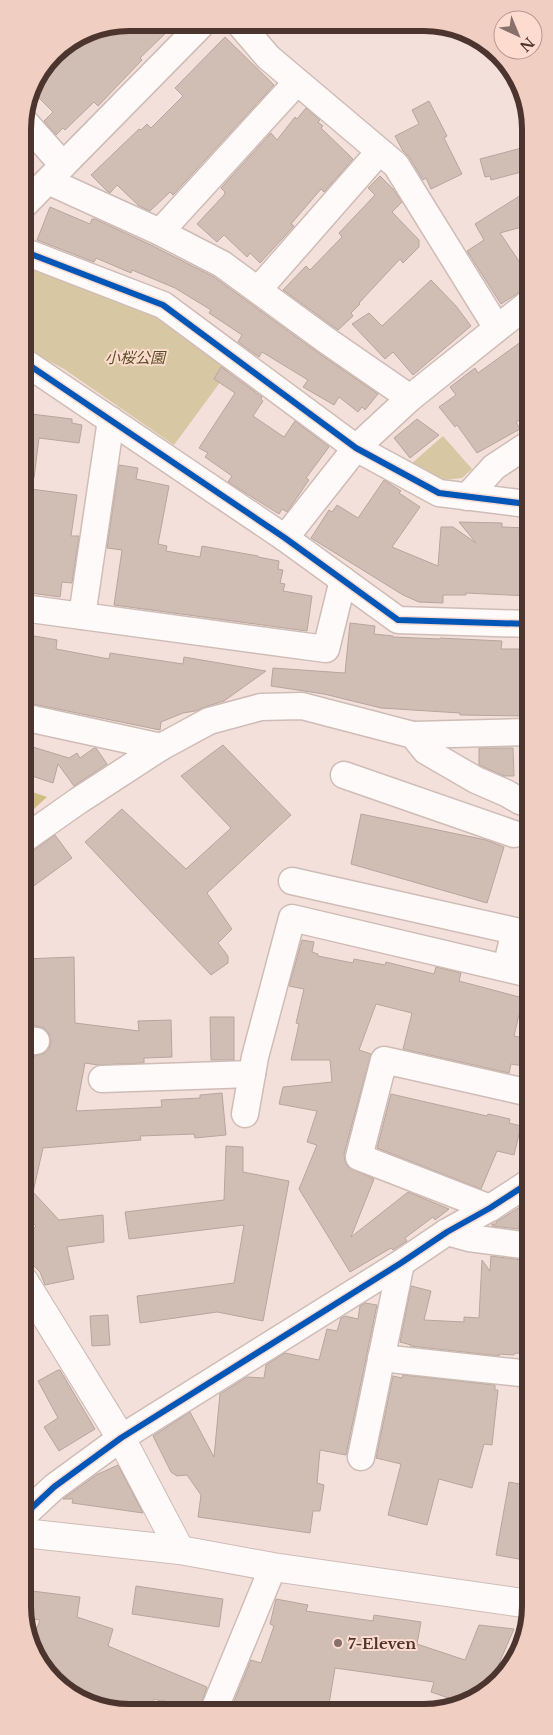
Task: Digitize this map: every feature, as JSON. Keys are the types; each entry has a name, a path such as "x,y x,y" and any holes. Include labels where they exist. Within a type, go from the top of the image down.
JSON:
{"street":[{"path":"31,198 195,31"},
{"path":"246,31 268,57 396,165 497,328"},
{"path":"160,232 297,82"},
{"path":"31,133 56,173 160,232 222,264 410,398"},
{"path":"258,290 380,152"},
{"path":"31,254 163,305 356,448 439,493 522,503"},
{"path":"286,538 356,448 410,398 522,308"},
{"path":"31,366 286,538 398,620 522,624"},
{"path":"82,616 111,420"},
{"path":"467,496 494,467 522,449"},
{"path":"31,609 326,649 343,580"},
{"path":"31,834 160,748 209,721 261,707 302,706 414,735 522,732"},
{"path":"31,718 160,748"},
{"path":"414,735 426,751 476,780 522,802"},
{"path":"344,776 514,834"},
{"path":"245,1114 252,1074 292,918 518,971 516,931 292,881"},
{"path":"490,1208 359,1157 384,1060 522,1091"},
{"path":"102,1078 252,1074"},
{"path":"31,1508 54,1487 121,1438 447,1232 522,1187"},
{"path":"447,1232 469,1238 522,1245"},
{"path":"360,1457 400,1263"},
{"path":"31,1292 121,1438 180,1550"},
{"path":"381,1358 522,1373"},
{"path":"31,1534 180,1550 273,1566 522,1603"},
{"path":"216,1704 273,1566"}],"green space":[{"name":"小桜公園","path":"31,265 151,308 232,366 174,445 64,369 31,351"},
{"path":"443,436 472,469 462,478 435,481 411,464"}],"shaded area":[{"path":"31,791 47,797 31,812"}],"building":[{"path":"123,31 168,31 140,58 142,60 98,106 94,102 65,130 63,128 56,135 44,121 53,112 37,96 48,75 60,60 80,44 98,36"},
{"path":"225,37 274,85 173,195 170,192 150,211 139,206 117,185 110,193 107,191 91,175 139,129 141,130 147,124 151,128 183,96 175,88"},
{"path":"429,101 447,136 444,138 462,174 431,189 426,178 423,180 395,136 419,124 412,110"},
{"path":"306,108 320,120 318,122 323,126 321,128 353,159 324,192 321,189 291,224 294,226 260,263 250,253 247,257 224,235 217,242 197,224 224,195 225,192 221,188 271,133 277,140 295,117 297,119"},
{"path":"522,148 522,172 491,180 490,176 485,177 480,159"},
{"path":"380,176 393,189 402,202 392,212 419,240 419,247 403,263 400,259 359,303 351,313 353,316 338,330 283,290 306,266 310,270 342,237 339,233 375,195 368,188"},
{"path":"522,194 522,227 500,233 522,266 522,290 501,304 467,251 484,240 475,224"},
{"path":"50,207 90,224 92,219 95,219 214,277 378,394 365,410 362,407 358,412 339,397 334,405 303,387 308,380 262,352 259,357 238,342 242,335 209,313 211,310 175,288 132,270 131,273 96,258 94,262 37,240"},
{"path":"431,280 456,306 471,326 413,375 393,352 385,359 352,324 369,313 382,326"},
{"path":"522,341 522,419 516,422 520,429 477,453 457,425 455,427 439,407 456,395 450,387 475,368 478,373"},
{"path":"221,367 262,397 263,401 253,416 284,437 295,421 329,447 306,478 309,480 287,512 282,509 279,514 228,482 232,476 205,457 208,453 199,448 235,393 214,379"},
{"path":"31,414 72,419 72,423 82,425 79,443 39,438 34,478 31,478"},
{"path":"417,419 439,435 410,458 394,438"},
{"path":"119,465 138,468 136,479 169,486 158,544 167,546 166,551 200,557 202,546 279,561 278,569 283,570 280,583 285,584 283,591 312,596 307,631 114,605 122,550 107,548"},
{"path":"384,480 420,507 392,547 438,566 441,527 453,527 476,543 459,522 502,523 502,527 522,528 522,596 466,593 466,595 443,595 443,603 419,602 403,595 311,538 329,510 332,512 337,505 358,518"},
{"path":"31,489 77,495 71,536 79,536 72,583 62,582 60,597 31,593"},
{"path":"350,623 375,626 374,634 393,637 502,641 501,649 522,649 522,716 460,715 460,713 381,708 324,694 271,686 273,668 345,673"},
{"path":"31,635 57,640 56,649 109,659 110,653 183,664 184,657 266,671 224,701 183,713 161,722 160,730 31,704"},
{"path":"223,745 291,815 207,893 232,929 218,943 228,956 228,963 211,975 85,842 122,809 186,869 231,828 181,776"},
{"path":"31,746 69,758 77,753 80,758 96,748 107,764 74,786 58,764 53,783 31,776"},
{"path":"479,748 513,748 514,776 504,776 479,765"},
{"path":"361,814 486,840 504,847 487,903 351,864"},
{"path":"55,835 72,858 31,888 31,852"},
{"path":"302,940 314,942 312,952 318,954 318,956 353,963 354,959 385,965 386,962 434,974 436,967 461,973 459,981 522,998 514,1036 522,1038 522,1066 511,1064 509,1073 403,1049 412,1013 376,1004 359,1050 371,1054 344,1154 348,1167 374,1179 351,1237 408,1192 449,1209 435,1220 433,1217 405,1238 407,1241 393,1250 391,1248 350,1272 299,1189 317,1145 307,1142 317,1111 279,1104 283,1087 332,1082 330,1060 291,1060 299,1024 296,1023 304,989 289,986"},
{"path":"74,957 75,1023 139,1031 138,1021 171,1020 172,1057 144,1058 144,1063 98,1065 85,1063 76,1111 162,1107 161,1100 200,1098 200,1095 222,1093 226,1135 195,1138 194,1134 140,1136 141,1140 43,1148 33,1192 59,1220 103,1215 104,1242 67,1247 74,1279 45,1285 40,1272 31,1263 31,1231 36,1226 31,1221 31,1070 34,1056 43,1054 49,1049 51,1042 49,1034 44,1028 31,1026 31,959"},
{"path":"210,1017 234,1017 234,1060 211,1060"},
{"path":"391,1094 487,1116 488,1114 510,1119 509,1123 521,1126 514,1155 497,1151 481,1189 377,1148"},
{"path":"226,1146 243,1147 243,1172 289,1181 263,1321 217,1312 140,1323 137,1296 234,1283 244,1225 129,1239 125,1212 224,1200"},
{"path":"520,1207 519,1229 492,1226 492,1224 496,1224 496,1222"},
{"path":"491,1256 522,1260 522,1353 499,1354 499,1356 410,1346 400,1342 411,1286 431,1291 424,1320 464,1322 464,1317 479,1318 482,1260 490,1271"},
{"path":"365,1303 377,1305 346,1455 320,1450 317,1483 324,1485 320,1511 313,1511 310,1533 198,1517 201,1495 187,1475 177,1476 171,1472 153,1436 190,1412 214,1457 220,1394 247,1377 264,1378 266,1365 285,1353 319,1360 327,1329 337,1331 341,1318 345,1316 358,1319 360,1306"},
{"path":"108,1315 110,1345 92,1346 90,1316"},
{"path":"60,1370 95,1429 59,1451 44,1427 58,1418 38,1381"},
{"path":"403,1375 495,1385 495,1390 498,1390 492,1445 484,1444 472,1488 439,1479 427,1525 388,1515 401,1464 376,1458 393,1376 402,1378"},
{"path":"118,1465 143,1513 72,1503 73,1499 63,1499 96,1475"},
{"path":"509,1482 522,1484 522,1560 496,1555"},
{"path":"136,1586 223,1599 219,1627 132,1614"},
{"path":"31,1591 80,1597 77,1617 113,1629 108,1646 207,1687 201,1704 173,1704 154,1699 152,1704 123,1704 98,1699 80,1691 69,1682 70,1680 60,1675 44,1655 35,1633 40,1620 32,1619"},
{"path":"276,1599 308,1605 306,1611 373,1621 374,1615 421,1622 417,1644 465,1660 479,1625 514,1629 495,1672 473,1691 455,1699 431,1692 434,1682 335,1668 329,1704 233,1704 251,1660 261,1663 274,1626 270,1624"}],"cycle path":[{"path":"31,254 163,305 356,448 439,493 522,503"},
{"path":"31,366 285,538 398,620 522,624"},
{"path":"31,1508 54,1487 121,1438 401,1263 447,1232 522,1187"}],"place":[{"name":"7-Eleven","path":"338,1643"}]}
